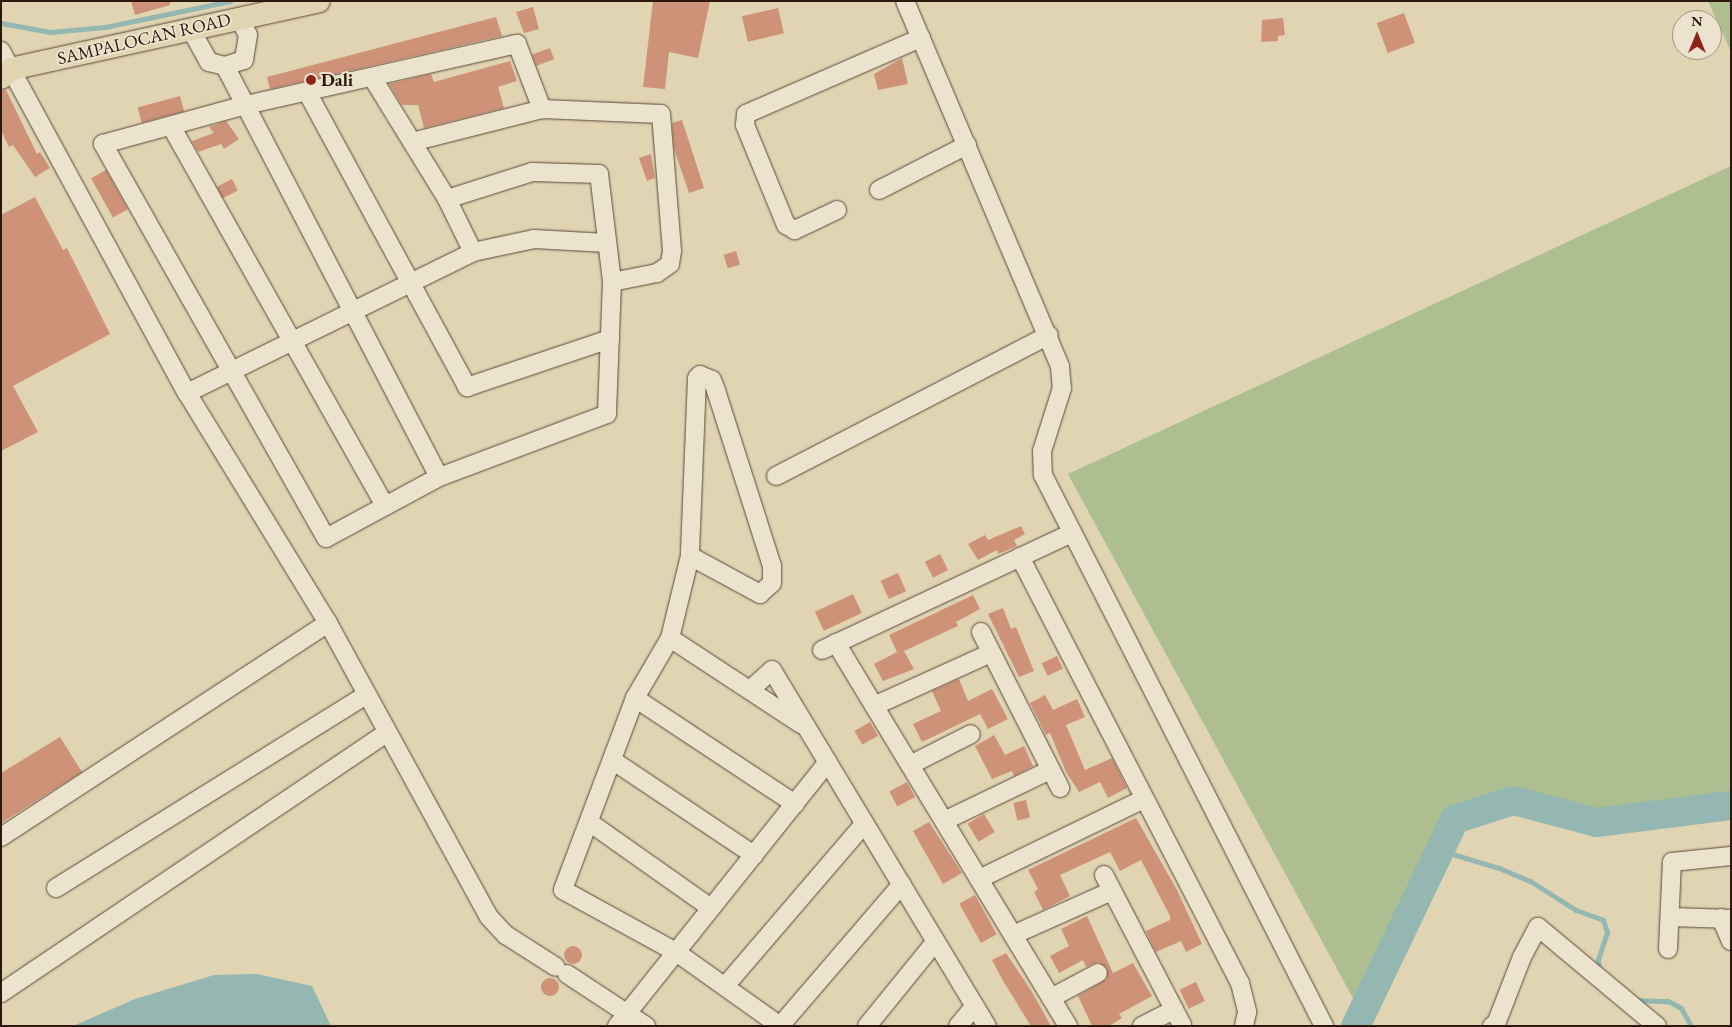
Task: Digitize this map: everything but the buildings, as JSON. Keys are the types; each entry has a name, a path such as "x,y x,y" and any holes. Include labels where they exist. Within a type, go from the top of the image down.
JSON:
{"main road":[{"name":"SAMPALOCAN ROAD","path":"5,66 319,1"}],"street":[{"path":"905,1 1060,366 1062,388 1042,451 1043,475 1321,1021"},
{"path":"190,28 209,62 225,66 244,60 248,35 238,18"},
{"path":"837,210 795,230 786,225 745,125 746,114 921,38"},
{"path":"447,199 532,172 599,174 612,282 606,414 439,477 326,538 103,144 246,105 518,44 542,109"},
{"path":"5,66 187,393 328,623 489,917 506,935 562,970 622,1019 646,1026"},
{"path":"225,66 439,477"},
{"path":"372,77 447,199 473,252"},
{"path":"307,92 467,387 610,339"},
{"path":"412,142 542,109 661,114 672,251 670,264 657,273 612,282"},
{"path":"172,126 385,506"},
{"path":"879,190 967,146"},
{"path":"187,393 410,280 473,252 534,239 607,243"},
{"path":"776,476 1048,335"},
{"path":"690,556 760,594 772,583 772,566 716,390 712,380 700,375 697,378 690,556 670,638 635,698 563,890 676,952 726,985 780,1026 902,884"},
{"path":"1068,1026 874,706 829,647 1072,533"},
{"path":"1020,557 1240,983 1247,1012 1244,1026"},
{"path":"1,837 328,623"},
{"path":"981,632 1060,788"},
{"path":"670,638 751,689 808,729"},
{"path":"874,706 991,653"},
{"path":"751,689 772,670 987,1026"},
{"path":"56,888 366,695"},
{"path":"635,698 795,804"},
{"path":"1,993 388,732"},
{"path":"910,765 971,734"},
{"path":"612,760 754,855"},
{"path":"622,1019 828,762"},
{"path":"944,821 1050,770"},
{"path":"979,879 1144,799"},
{"path":"589,822 711,908"},
{"path":"726,985 864,823"},
{"path":"1668,949 1672,862 1731,856"},
{"path":"1104,875 1178,1018 1142,1026"},
{"path":"1013,935 1112,891"},
{"path":"1670,917 1726,919 1731,941"},
{"path":"1492,1026 1496,1024 1522,957 1538,927 1655,1025"},
{"path":"867,1026 936,941"},
{"path":"1051,998 1098,973"},
{"path":"958,1026 975,1006"}],"green space":[{"path":"1708,1 1731,1 1731,52 1722,32 1722,10 1712,10"},
{"path":"1731,166 1731,805 1596,822 1513,800 1454,819 1361,1013 1068,474"}],"water":[{"path":"257,974 312,986 331,1026 73,1026 135,999 214,975"}],"waterway":[{"path":"1,23 50,32 105,27 230,1"},
{"path":"1355,1026 1454,819 1513,800 1596,822 1731,805"},
{"path":"1439,850 1499,868 1530,881 1576,910 1603,920 1607,932 1598,959 1599,972"},
{"path":"1633,1000 1668,1001 1681,1008 1691,1026"}],"place":[{"name":"Dali","path":"311,80"}]}
